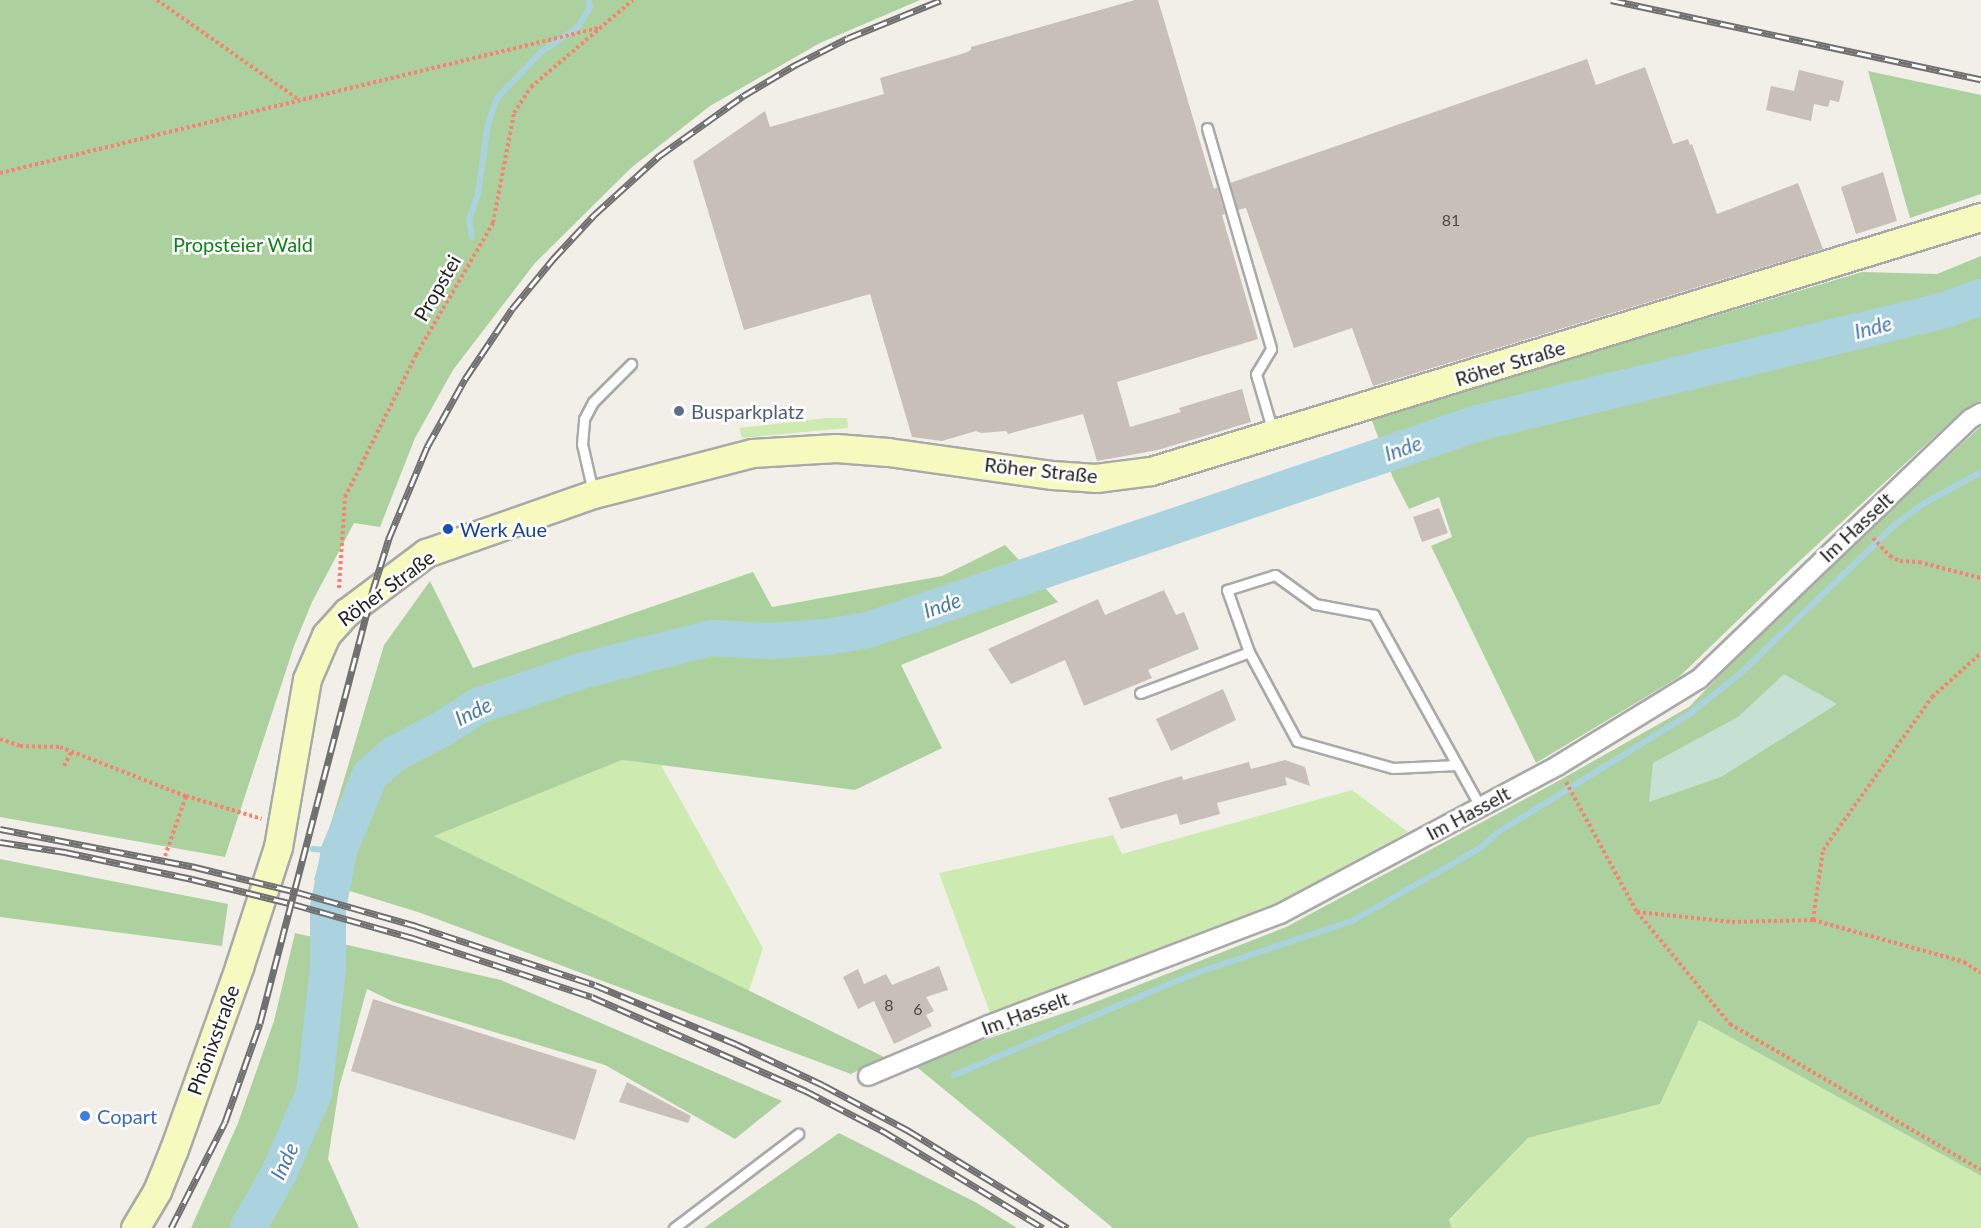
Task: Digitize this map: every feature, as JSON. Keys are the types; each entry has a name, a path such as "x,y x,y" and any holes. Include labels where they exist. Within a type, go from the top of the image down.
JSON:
{"main road":[{"name":"Röher Straße","path":"270,839 307,679 326,634 347,612 426,553 594,494 731,458 802,449 836,448 888,452 1052,475 1096,478 1127,476 1151,471 1981,217"},
{"name":"Phönixstraße","path":"135,1228 157,1191 174,1149 240,967 270,839"}],"street":[{"name":"Im Hasselt","path":"868,1076 989,1025 1280,914 1557,766 1699,679 1970,419 1981,413"}],"lane":[{"path":"1207,128 1271,349 1256,374 1274,434"},
{"path":"594,494 582,444 584,419 593,402 631,364"},
{"path":"1457,765 1393,768 1297,741 1249,652 1227,590 1275,575 1315,604 1374,615 1480,806"},
{"path":"1140,693 1249,652"},
{"path":"675,1228 798,1134"}],"path":[{"path":"158,0 298,99"},
{"name":"Propstei","path":"346,591 338,596 345,496 416,355 493,223 514,112 531,87 633,0"},
{"path":"0,173 602,27"},
{"path":"1874,539 1890,556 1900,561 1919,562 1981,578"},
{"path":"1813,920 1823,850 1932,697 1981,652"},
{"path":"0,739 20,746 60,747 186,796 265,820"},
{"path":"64,766 71,753"},
{"path":"1567,783 1637,912 1730,1024 1981,1170"},
{"path":"165,856 186,796"},
{"path":"267,808 265,820 270,839"},
{"path":"1637,912 1732,922 1813,920 1964,962 1981,972"}],"green space":[{"name":"Propsteier Wald","path":"0,0 920,0 820,43 710,106 631,168 535,263 453,370 415,438 380,527 354,523 312,602 294,646 225,857 0,817"},
{"path":"1868,71 1981,95 1981,194 1910,218"},
{"path":"1981,256 1981,401 1962,411 1792,568 1679,677 1536,763 1431,546 1452,537 1439,497 1409,509 1393,478 1371,418 1862,272 1937,274"},
{"path":"827,418 847,418 848,428 742,438 739,428"},
{"path":"1981,426 1981,1176 1699,1020 1660,1104 1528,1138 1449,1220 1452,1228 1113,1228 913,1064 1088,1005 1286,927 1551,785 1689,707 1780,613"},
{"path":"1005,545 1058,602 901,665 942,748 855,790 622,760 434,836 884,1057 851,1074 421,913 314,880 384,645 430,581 473,668 753,572 772,607 942,576"},
{"path":"1784,674 1837,704 1721,777 1649,802 1653,763 1738,717"},
{"path":"622,760 661,765 763,948 749,991 433,836"},
{"path":"1352,790 1408,832 1277,903 990,1013 939,873 1113,835 1122,854"},
{"path":"0,859 228,904 222,946 0,917"},
{"path":"295,933 501,980 782,1101 735,1139 605,1065 394,1002 367,989 339,1088 328,1159 359,1228 191,1228 238,1123 274,1021"},
{"path":"1699,1020 1981,1176 1981,1228 1452,1228 1449,1221 1528,1138 1660,1104"},
{"path":"839,1133 977,1203 1017,1228 704,1228"}],"building":[{"path":"1135,0 1158,0 1214,189 1217,187 1225,214 1222,215 1258,339 1117,382 1130,427 1181,412 1179,408 1242,389 1251,422 1158,450 1097,461 1083,414 1008,434 1006,431 981,433 976,431 942,441 912,437 870,294 744,330 693,161 765,111 770,127 884,94 880,78 965,53 971,50 971,47"},
{"path":"1587,59 1596,85 1645,67 1673,144 1688,139 1690,145 1692,144 1717,214 1798,183 1823,249 1373,386 1352,328 1294,348 1246,208 1238,210 1230,183"},
{"path":"1799,70 1844,81 1839,102 1830,100 1828,107 1814,104 1811,121 1766,110 1771,86 1794,91"},
{"path":"1883,172 1897,221 1856,234 1841,187"},
{"path":"1439,508 1448,533 1422,542 1413,517"},
{"path":"1164,590 1176,615 1184,612 1199,649 1148,670 1152,678 1084,706 1065,660 1011,684 988,649 1098,599 1105,615"},
{"path":"1223,689 1236,720 1171,751 1156,719"},
{"path":"1285,760 1305,767 1310,786 1285,777 1287,785 1217,803 1220,814 1180,825 1177,814 1121,829 1108,798 1182,776 1183,780 1249,762 1251,769"},
{"path":"939,966 948,990 926,997 934,1011 926,1015 932,1026 894,1044 874,1001 858,1009 843,977 858,969 864,984 886,974 892,985"},
{"path":"373,999 597,1070 575,1140 351,1071"},
{"path":"627,1082 691,1116 688,1123 619,1102"}],"waterway":[{"path":"472,237 469,220 478,194 488,124 497,98 541,52 577,28 590,7 589,0"},
{"name":"Inde","path":"248,1228 279,1173 314,1093 328,968 328,908 339,851 370,775 394,754 442,729 478,706 581,671 711,638 771,641 826,637 868,630 1478,423 1948,309 1981,297"},
{"path":"954,1075 1196,973 1354,920 1480,848 1497,833 1691,713 1742,672 1897,523 1923,504 1981,472"},
{"path":"636,640 641,656"},
{"path":"313,849 339,851"}],"railway":[{"path":"171,1228 225,1122 260,1023 372,593 389,538 427,447 465,379 512,309 553,259 594,215 659,156 743,96 795,65 848,38 941,0"},
{"path":"1611,0 1981,79"},
{"path":"0,829 195,867 297,892 416,926 595,985 736,1044 823,1085 909,1131 1068,1228"},
{"path":"0,842 65,852 192,879 293,904 413,938 592,997 806,1091 883,1131 1043,1228"}],"place":[{"name":"Busparkplatz","path":"679,411"},
{"name":"Werk Aue","path":"448,529"},
{"name":"Copart","path":"85,1116"}]}
